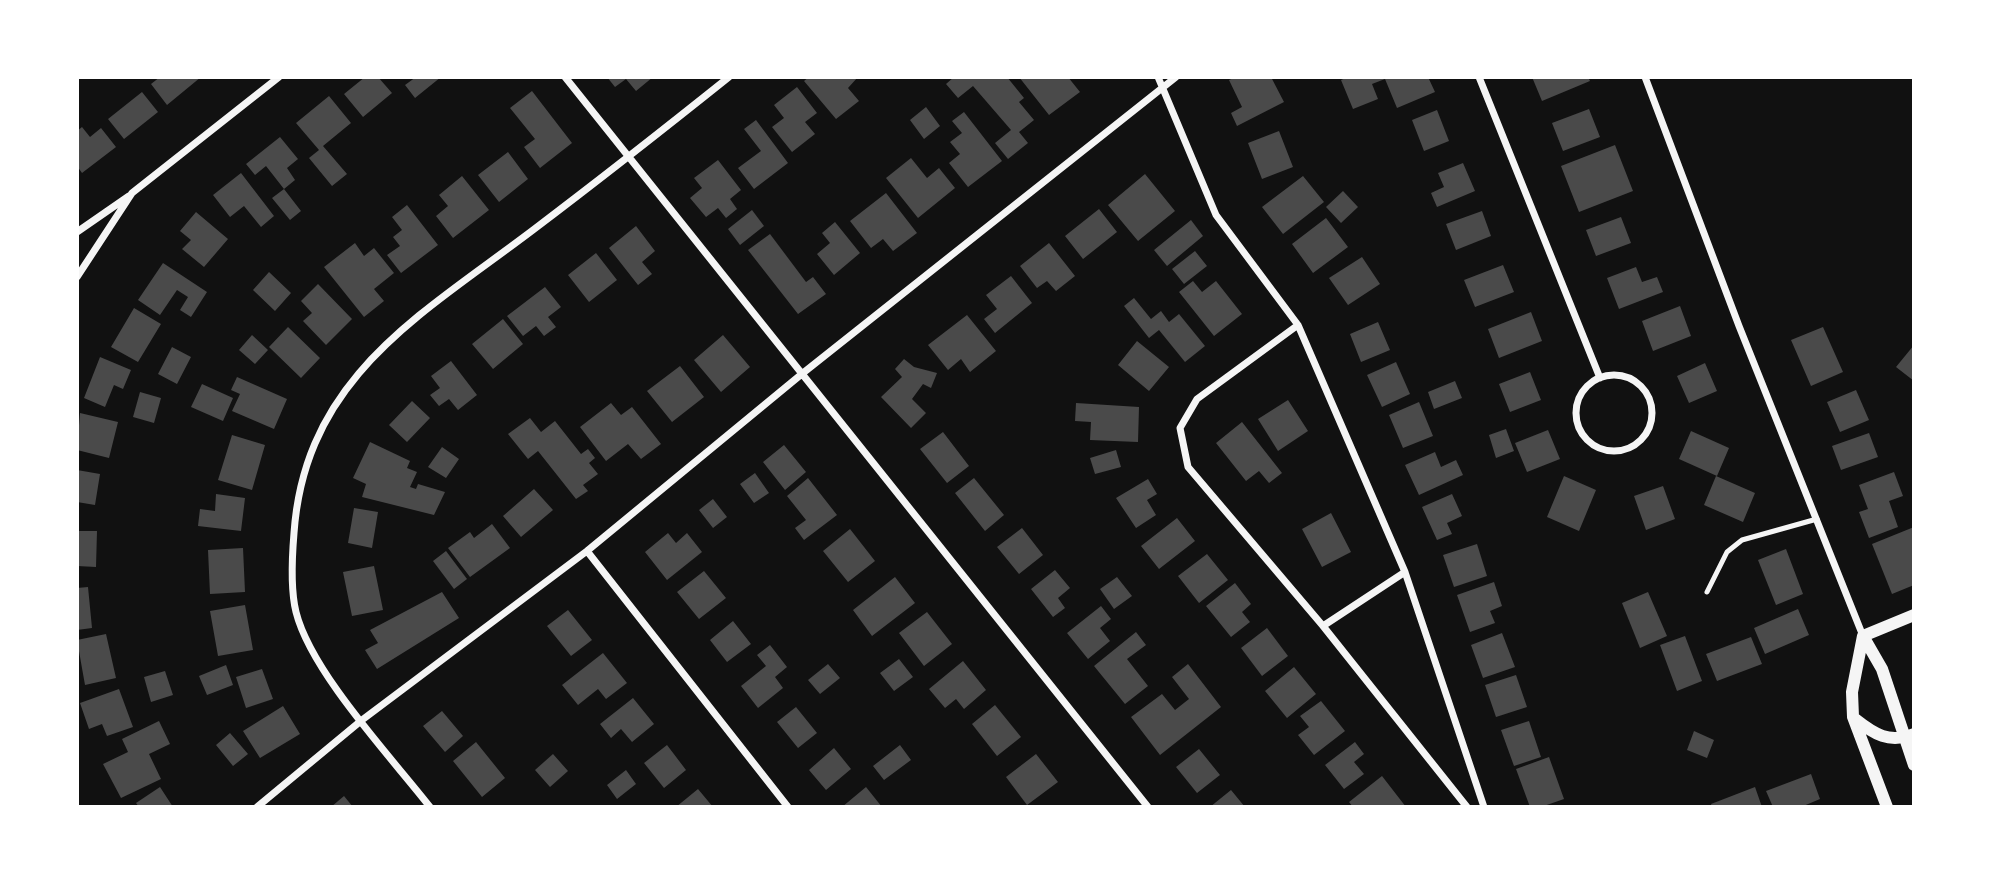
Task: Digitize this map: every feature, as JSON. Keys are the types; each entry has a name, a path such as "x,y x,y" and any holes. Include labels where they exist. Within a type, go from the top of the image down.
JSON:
{"street":[{"path":"77,232 132,193 279,77"},
{"path":"565,77 1148,807"},
{"path":"430,807 323,672 296,612 292,554 296,498 313,444 345,387 383,344 628,158 729,77"},
{"path":"1158,77 1216,215 1298,325 1405,572 1484,807"},
{"path":"257,807 362,720 587,551 803,373 1176,77"},
{"path":"1479,77 1600,378"},
{"path":"1645,77 1739,326 1863,636 1882,669 1910,736 1914,765"},
{"path":"77,277 132,193"},
{"path":"1298,325 1197,399 1180,428 1188,467 1323,626 1467,807"},
{"path":"1621,376 1640,386 1651,404 1650,425 1638,443 1628,449 1618,451 1597,447 1588,441 1577,422 1576,411 1583,391 1600,378 1621,376"},
{"path":"587,551 788,807"},
{"path":"1323,626 1405,572"},
{"path":"1863,636 1914,615"},
{"path":"1863,636 1852,692 1853,717 1888,807"},
{"path":"1853,717 1873,733 1892,740 1910,736"}],"lane":[{"path":"1707,592 1727,552 1742,540 1817,519"}],"building":[{"path":"160,77 201,77 167,105 151,84"},
{"path":"365,77 378,77 392,93 363,117 344,94"},
{"path":"416,77 441,77 415,98 405,85"},
{"path":"607,77 653,77 636,91 626,79 615,87"},
{"path":"809,77 858,77 848,88 859,101 836,119 804,81"},
{"path":"954,77 1007,77 1024,98 1019,102 1034,120 1019,132 1028,143 1008,159 995,143 1011,130 973,86 958,98 946,84"},
{"path":"1019,77 1068,77 1080,92 1049,115"},
{"path":"1236,77 1271,77 1284,102 1237,126 1231,113 1242,107 1229,80"},
{"path":"1348,77 1428,77 1435,92 1397,108 1385,79 1372,84 1378,99 1353,109 1341,80"},
{"path":"1532,77 1588,77 1590,81 1542,101"},
{"path":"797,87 817,113 805,122 815,134 792,152 772,127 784,118 774,105"},
{"path":"532,91 572,143 540,168 524,147 535,139 510,108"},
{"path":"142,92 158,112 124,139 108,119"},
{"path":"329,96 351,123 323,146 347,174 332,186 309,158 319,150 296,123"},
{"path":"926,107 940,126 924,139 910,120"},
{"path":"1589,109 1600,137 1563,151 1552,123"},
{"path":"1437,110 1449,141 1424,151 1412,120"},
{"path":"964,112 1002,161 968,187 949,163 960,154 950,142 962,133 952,121"},
{"path":"756,120 788,163 754,189 738,168 761,151 744,129"},
{"path":"82,127 90,137 101,128 116,147 82,173 77,166 77,131"},
{"path":"1279,131 1293,167 1262,179 1248,143"},
{"path":"280,137 298,159 287,168 295,180 284,189 266,166 255,175 246,164"},
{"path":"1615,145 1633,191 1579,212 1561,166"},
{"path":"508,152 528,179 499,202 478,175"},
{"path":"911,158 927,178 939,168 955,188 918,218 886,178"},
{"path":"718,160 741,190 730,199 737,209 726,218 718,208 706,217 690,198 702,188 694,178"},
{"path":"1463,163 1475,191 1437,207 1431,193 1444,187 1438,173"},
{"path":"241,173 274,216 261,227 244,206 230,217 213,195"},
{"path":"1145,174 1175,211 1138,241 1108,205"},
{"path":"462,176 489,210 453,238 436,216 448,206 439,195"},
{"path":"1303,176 1324,202 1283,234 1262,207"},
{"path":"284,189 301,211 290,220 272,198"},
{"path":"1343,191 1358,207 1341,223 1326,207"},
{"path":"886,193 917,233 893,251 883,239 871,248 850,221"},
{"path":"407,205 438,245 401,273 387,255 400,246 393,237 402,230 392,217"},
{"path":"1099,209 1117,232 1083,259 1065,236"},
{"path":"752,210 764,226 740,245 728,229"},
{"path":"1482,211 1491,236 1456,250 1446,224"},
{"path":"196,212 228,239 204,267 182,249 191,240 180,231"},
{"path":"1621,217 1631,243 1596,256 1586,230"},
{"path":"1326,218 1348,247 1313,273 1292,244"},
{"path":"1191,220 1203,236 1167,266 1154,250"},
{"path":"835,222 860,253 834,275 817,254 830,243 822,233"},
{"path":"636,226 655,251 642,262 652,274 638,285 609,248"},
{"path":"770,234 806,282 813,277 826,294 798,314 748,250"},
{"path":"355,243 364,256 374,248 394,273 374,289 384,301 364,317 324,267"},
{"path":"1049,243 1075,276 1056,291 1047,281 1037,288 1020,266"},
{"path":"1195,251 1207,266 1184,284 1172,269"},
{"path":"596,253 617,280 589,302 568,275"},
{"path":"1362,257 1380,284 1348,305 1329,278"},
{"path":"163,263 207,292 191,317 180,310 188,297 177,290 160,315 138,300"},
{"path":"1503,265 1514,292 1475,307 1464,280"},
{"path":"1636,267 1642,282 1657,277 1663,292 1619,309 1607,278"},
{"path":"269,272 291,293 275,311 253,290"},
{"path":"1011,276 1032,303 995,333 984,319 997,309 986,295"},
{"path":"1193,281 1202,292 1216,281 1242,314 1214,336 1179,292"},
{"path":"318,284 352,319 326,345 303,321 312,313 301,301"},
{"path":"545,287 561,307 548,317 556,327 544,336 536,326 523,336 507,316"},
{"path":"1134,298 1151,319 1161,311 1169,322 1179,314 1205,346 1185,362 1159,330 1149,338 1124,306"},
{"path":"1680,306 1691,336 1653,351 1642,321"},
{"path":"134,308 161,324 138,362 111,347"},
{"path":"1531,312 1542,341 1499,358 1488,329"},
{"path":"967,315 996,351 970,372 961,359 948,370 928,345"},
{"path":"503,319 523,344 493,369 472,344"},
{"path":"1378,322 1390,350 1361,362 1350,334"},
{"path":"288,327 320,358 301,378 269,347"},
{"path":"1823,327 1843,372 1811,386 1791,340"},
{"path":"252,335 268,350 255,364 239,350"},
{"path":"723,335 750,367 721,392 694,360"},
{"path":"1137,341 1169,367 1149,391 1118,365"},
{"path":"1914,345 1914,381 1896,367"},
{"path":"172,347 191,357 177,384 158,374"},
{"path":"100,357 131,370 123,389 114,385 105,407 84,398"},
{"path":"904,359 914,367 937,373 931,388 923,384 912,399 926,413 911,428 881,397 902,377 895,369"},
{"path":"451,361 477,395 458,410 449,399 439,406 430,395 440,388 431,376"},
{"path":"1396,362 1410,394 1382,407 1367,375"},
{"path":"1705,363 1717,391 1689,403 1677,376"},
{"path":"680,366 704,397 672,422 647,391"},
{"path":"1530,372 1541,400 1510,412 1499,384"},
{"path":"237,377 287,399 274,429 232,411 240,394 231,390"},
{"path":"1455,381 1462,398 1434,409 1428,392"},
{"path":"202,384 233,398 223,421 191,407"},
{"path":"1856,390 1869,420 1840,432 1827,402"},
{"path":"140,392 161,398 154,423 133,417"},
{"path":"1288,400 1308,431 1278,451 1258,419"},
{"path":"412,401 430,418 407,442 389,425"},
{"path":"1419,402 1433,436 1403,448 1389,415"},
{"path":"611,403 621,415 632,407 661,444 641,459 628,444 606,461 580,427"},
{"path":"1076,403 1139,407 1138,442 1090,440 1091,422 1075,421"},
{"path":"80,413 118,422 109,458 77,450"},
{"path":"530,418 541,432 555,421 581,454 588,449 595,458 589,463 598,474 583,485 588,491 576,499 538,451 528,459 508,434"},
{"path":"1242,422 1282,473 1269,483 1259,471 1246,481 1216,443"},
{"path":"1506,429 1514,451 1496,458 1489,435"},
{"path":"1548,430 1560,459 1527,472 1515,443"},
{"path":"1691,431 1729,448 1717,476 1679,459"},
{"path":"943,432 969,466 947,483 920,449"},
{"path":"1869,433 1878,457 1841,470 1832,446"},
{"path":"232,435 265,445 252,490 218,480"},
{"path":"370,442 410,461 407,468 417,472 410,487 416,489 418,484 445,492 434,515 362,497 366,484 353,478"},
{"path":"784,445 806,472 785,490 763,462"},
{"path":"442,447 459,459 446,478 428,467"},
{"path":"1116,450 1121,467 1095,474 1090,458"},
{"path":"1435,452 1441,467 1456,460 1463,475 1419,495 1405,465"},
{"path":"77,470 100,474 95,505 77,502"},
{"path":"1894,472 1903,496 1889,501 1898,527 1869,538 1859,512 1868,509 1859,485"},
{"path":"755,473 769,493 754,503 740,484"},
{"path":"1564,476 1596,490 1579,531 1547,517"},
{"path":"1716,476 1755,493 1743,522 1704,505"},
{"path":"808,478 837,515 804,540 795,528 806,520 787,496"},
{"path":"974,478 1004,515 985,531 955,493"},
{"path":"1148,479 1157,494 1147,500 1156,515 1136,528 1116,498"},
{"path":"1663,486 1675,519 1646,530 1634,496"},
{"path":"534,489 553,510 521,537 503,516"},
{"path":"216,494 245,498 241,531 198,526 200,509 215,511"},
{"path":"1452,494 1462,516 1447,523 1452,534 1437,540 1422,507"},
{"path":"713,499 727,517 713,528 699,510"},
{"path":"354,508 378,512 372,548 348,543"},
{"path":"1331,513 1351,552 1322,567 1302,529"},
{"path":"1177,518 1195,541 1159,569 1141,546"},
{"path":"492,524 510,548 470,577 448,548 470,532 474,538"},
{"path":"1914,527 1914,585 1892,594 1872,544"},
{"path":"1022,528 1043,555 1019,574 997,547"},
{"path":"850,529 875,561 848,582 823,551"},
{"path":"77,531 97,531 96,567 77,566"},
{"path":"668,533 676,543 687,533 702,552 667,580 645,552"},
{"path":"1477,544 1487,576 1454,587 1443,555"},
{"path":"243,548 245,592 210,594 208,550"},
{"path":"1786,549 1803,594 1776,605 1758,560"},
{"path":"446,551 467,579 454,589 433,561"},
{"path":"1207,554 1228,580 1199,603 1178,576"},
{"path":"374,566 383,610 352,616 343,572"},
{"path":"1055,570 1070,588 1058,598 1065,608 1053,617 1031,589"},
{"path":"704,571 726,598 699,619 677,592"},
{"path":"895,577 915,603 872,636 853,610"},
{"path":"1117,577 1132,596 1114,609 1100,589"},
{"path":"1494,582 1502,606 1490,611 1495,623 1470,632 1457,595"},
{"path":"1235,583 1251,604 1242,612 1250,622 1231,637 1206,606"},
{"path":"88,587 92,628 77,630 77,588"},
{"path":"442,592 459,618 377,669 365,650 378,643 370,630"},
{"path":"1648,592 1667,636 1640,648 1622,603"},
{"path":"245,605 253,650 218,656 210,611"},
{"path":"1101,606 1111,619 1100,628 1110,641 1088,659 1067,633"},
{"path":"1798,609 1809,635 1765,654 1754,628"},
{"path":"568,610 592,640 571,656 547,626"},
{"path":"927,612 952,644 924,666 899,633"},
{"path":"733,621 751,644 727,662 710,640"},
{"path":"1267,628 1288,656 1262,676 1241,648"},
{"path":"1136,632 1146,645 1127,659 1148,686 1125,704 1094,666"},
{"path":"1502,633 1515,667 1483,678 1471,645"},
{"path":"106,634 116,678 85,685 77,640"},
{"path":"1685,636 1702,681 1677,691 1660,645"},
{"path":"1751,637 1762,664 1717,681 1706,654"},
{"path":"770,645 787,667 775,677 783,688 758,708 741,686 766,666 757,655"},
{"path":"603,653 627,683 606,699 598,689 578,705 562,685"},
{"path":"899,659 913,677 894,691 880,673"},
{"path":"963,661 986,690 964,709 956,699 945,708 929,689"},
{"path":"828,664 840,678 820,694 808,680"},
{"path":"1188,664 1221,707 1160,755 1131,717 1162,694 1175,710 1189,699 1172,677"},
{"path":"226,665 233,685 207,695 199,676"},
{"path":"1294,667 1316,694 1287,718 1265,691"},
{"path":"262,669 273,699 246,708 236,677"},
{"path":"165,671 173,695 151,702 144,677"},
{"path":"1516,675 1527,707 1496,717 1485,685"},
{"path":"119,689 133,727 107,736 102,724 89,729 80,703"},
{"path":"633,698 654,724 632,742 621,729 611,738 600,724"},
{"path":"1321,701 1345,731 1314,755 1298,735 1309,727 1300,716"},
{"path":"995,705 1021,737 997,756 972,724"},
{"path":"283,706 300,734 260,758 243,731"},
{"path":"796,707 817,733 798,748 777,722"},
{"path":"442,711 463,736 445,752 423,726"},
{"path":"159,721 170,744 149,754 161,779 121,798 103,764 128,752 122,739"},
{"path":"1529,721 1541,757 1514,766 1501,730"},
{"path":"1694,731 1714,740 1707,758 1687,750"},
{"path":"230,733 248,754 233,766 216,745"},
{"path":"476,742 505,778 482,797 453,761"},
{"path":"1355,742 1364,754 1354,762 1364,774 1344,789 1325,765"},
{"path":"667,745 686,770 664,788 644,763"},
{"path":"900,745 911,760 884,780 873,766"},
{"path":"834,748 851,769 826,790 809,770"},
{"path":"1199,749 1220,775 1197,793 1176,767"},
{"path":"553,754 568,771 550,787 535,770"},
{"path":"1036,754 1058,782 1027,805 1006,777"},
{"path":"1549,757 1564,799 1541,807 1530,807 1516,769"},
{"path":"626,770 636,784 617,799 607,785"},
{"path":"1811,774 1820,799 1801,807 1773,807 1766,791"},
{"path":"1382,776 1406,807 1353,807 1349,802"},
{"path":"160,787 173,807 139,807 136,803"},
{"path":"866,787 882,807 842,807"},
{"path":"1755,787 1762,807 1712,807 1711,804"},
{"path":"698,789 713,807 676,807"},
{"path":"1231,790 1245,807 1210,807"},
{"path":"344,796 353,807 331,807"}]}
